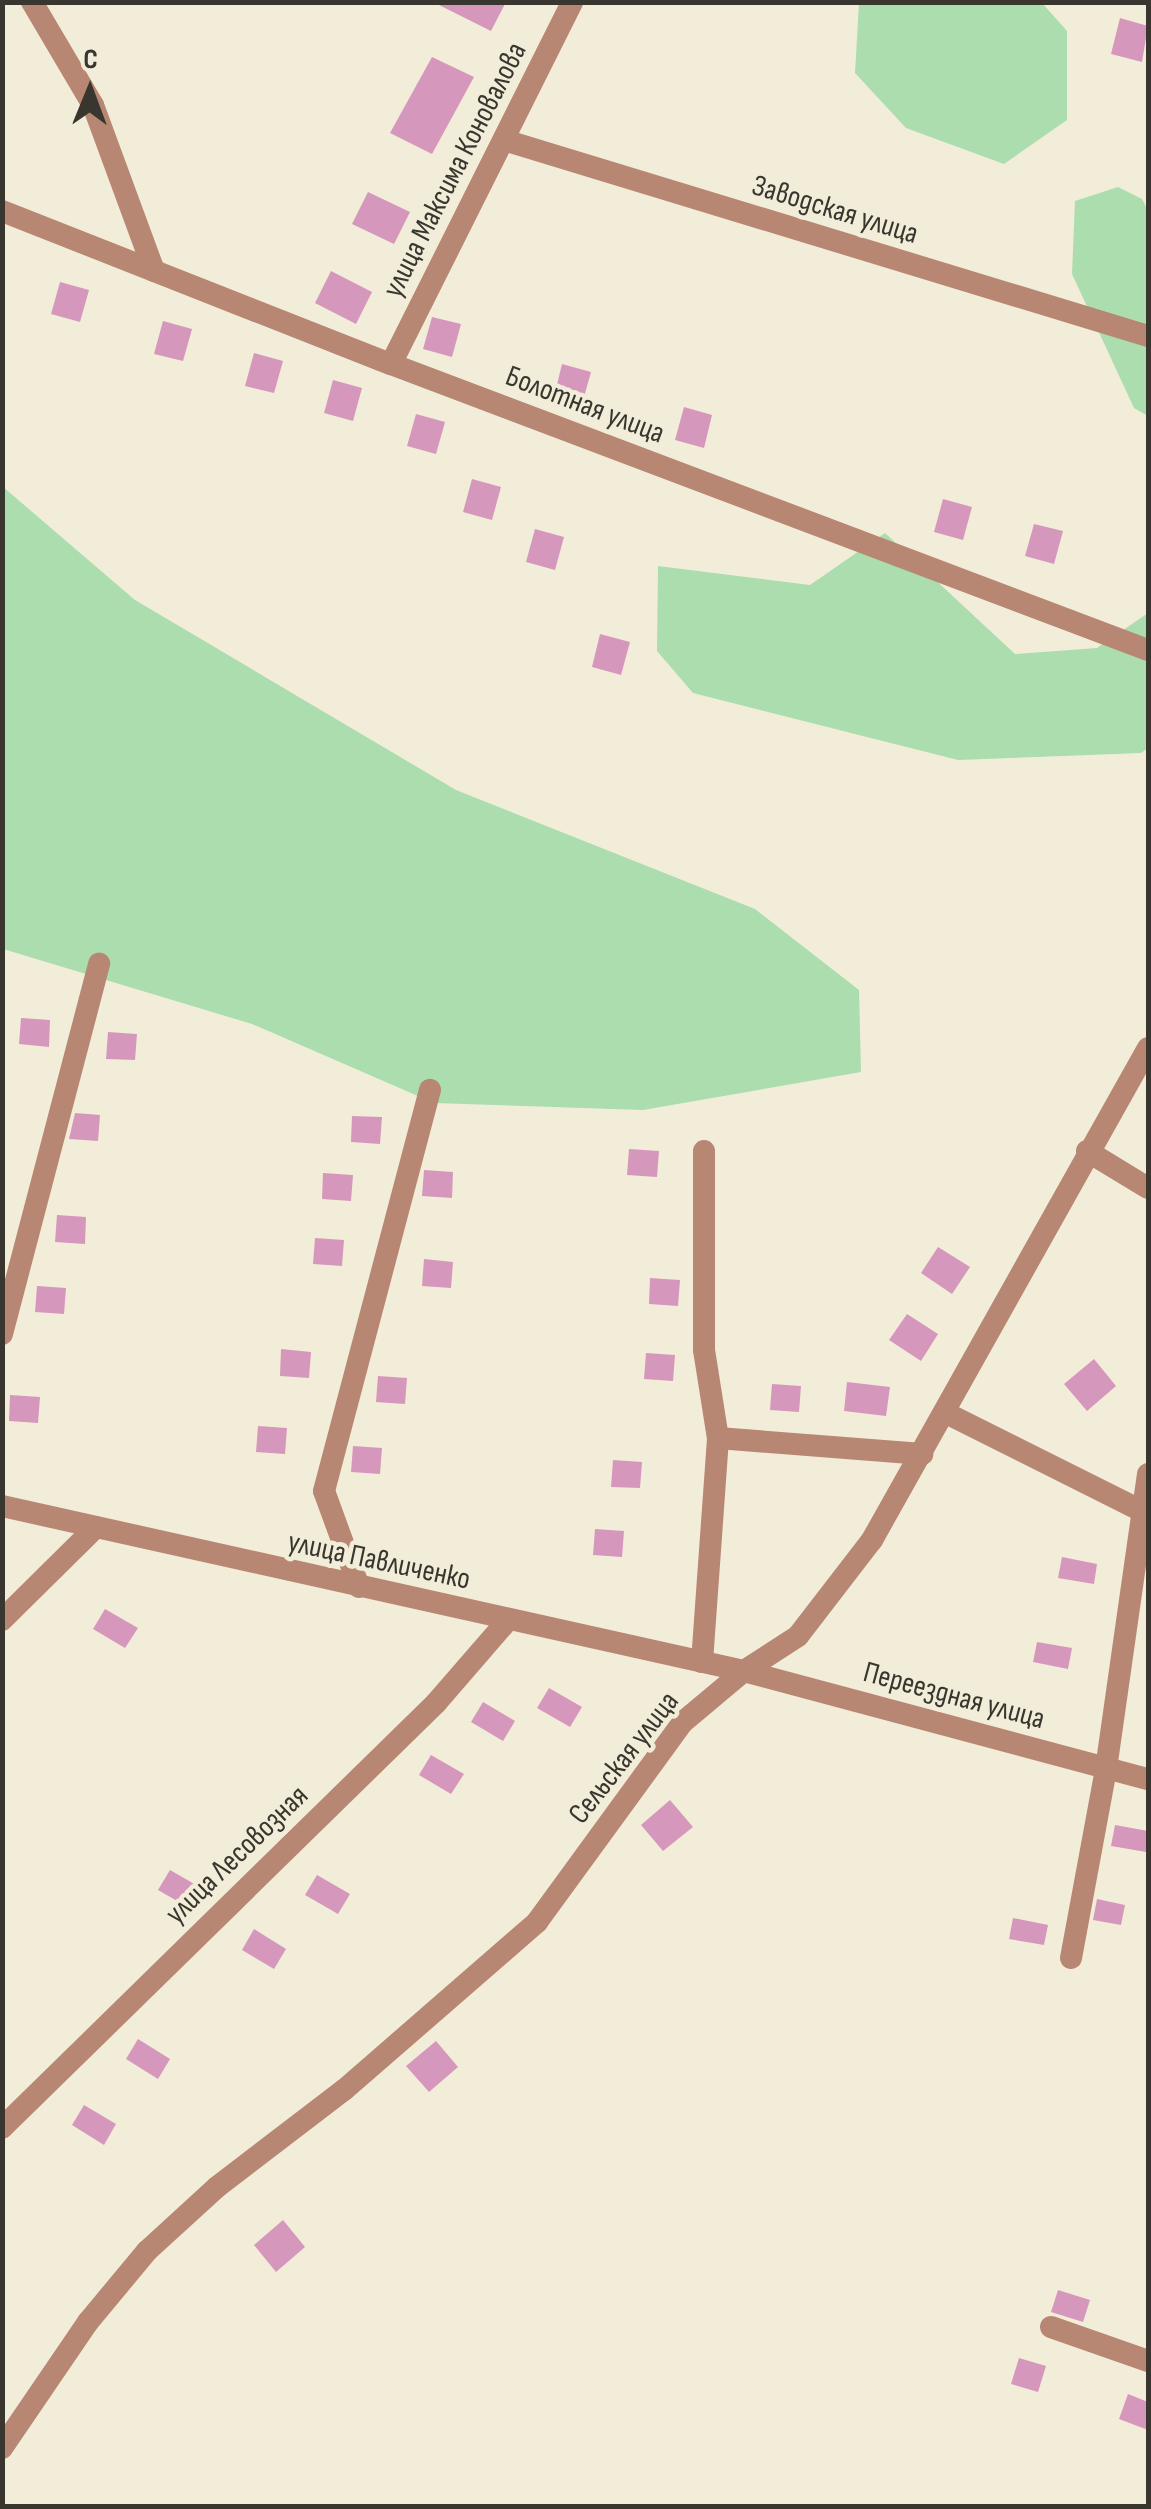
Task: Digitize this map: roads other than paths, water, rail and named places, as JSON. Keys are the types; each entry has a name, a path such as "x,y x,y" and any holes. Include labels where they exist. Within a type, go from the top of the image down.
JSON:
{"street":[{"path":"32,2 93,105 154,271"},
{"name":"улица Максима Коновалова","path":"391,364 572,2"},
{"name":"Заводская улица","path":"504,140 1148,336"},
{"name":"Болотная улица","path":"2,211 391,364 1148,650"},
{"path":"2,1334 99,963"},
{"name":"Сельская улица","path":"2,2448 88,2322 147,2252 217,2187 344,2090 537,1922 683,1722 744,1670 798,1636 872,1540 1148,1048"},
{"path":"359,1588 324,1490 430,1090"},
{"path":"702,1662 718,1438 704,1350 704,1151"},
{"path":"1087,1151 1148,1188"},
{"path":"946,1413 1144,1513"},
{"path":"718,1438 922,1454"},
{"path":"1071,1958 1106,1769 1148,1474"},
{"name":"улица Павличенко","path":"2,1506 359,1588 744,1670"},
{"path":"2,1620 96,1527"},
{"name":"улица Лесовозная","path":"2,2128 436,1703 508,1620"},
{"name":"Переездная улица","path":"744,1670 1148,1779"},
{"path":"1051,2327 1148,2361"}]}
